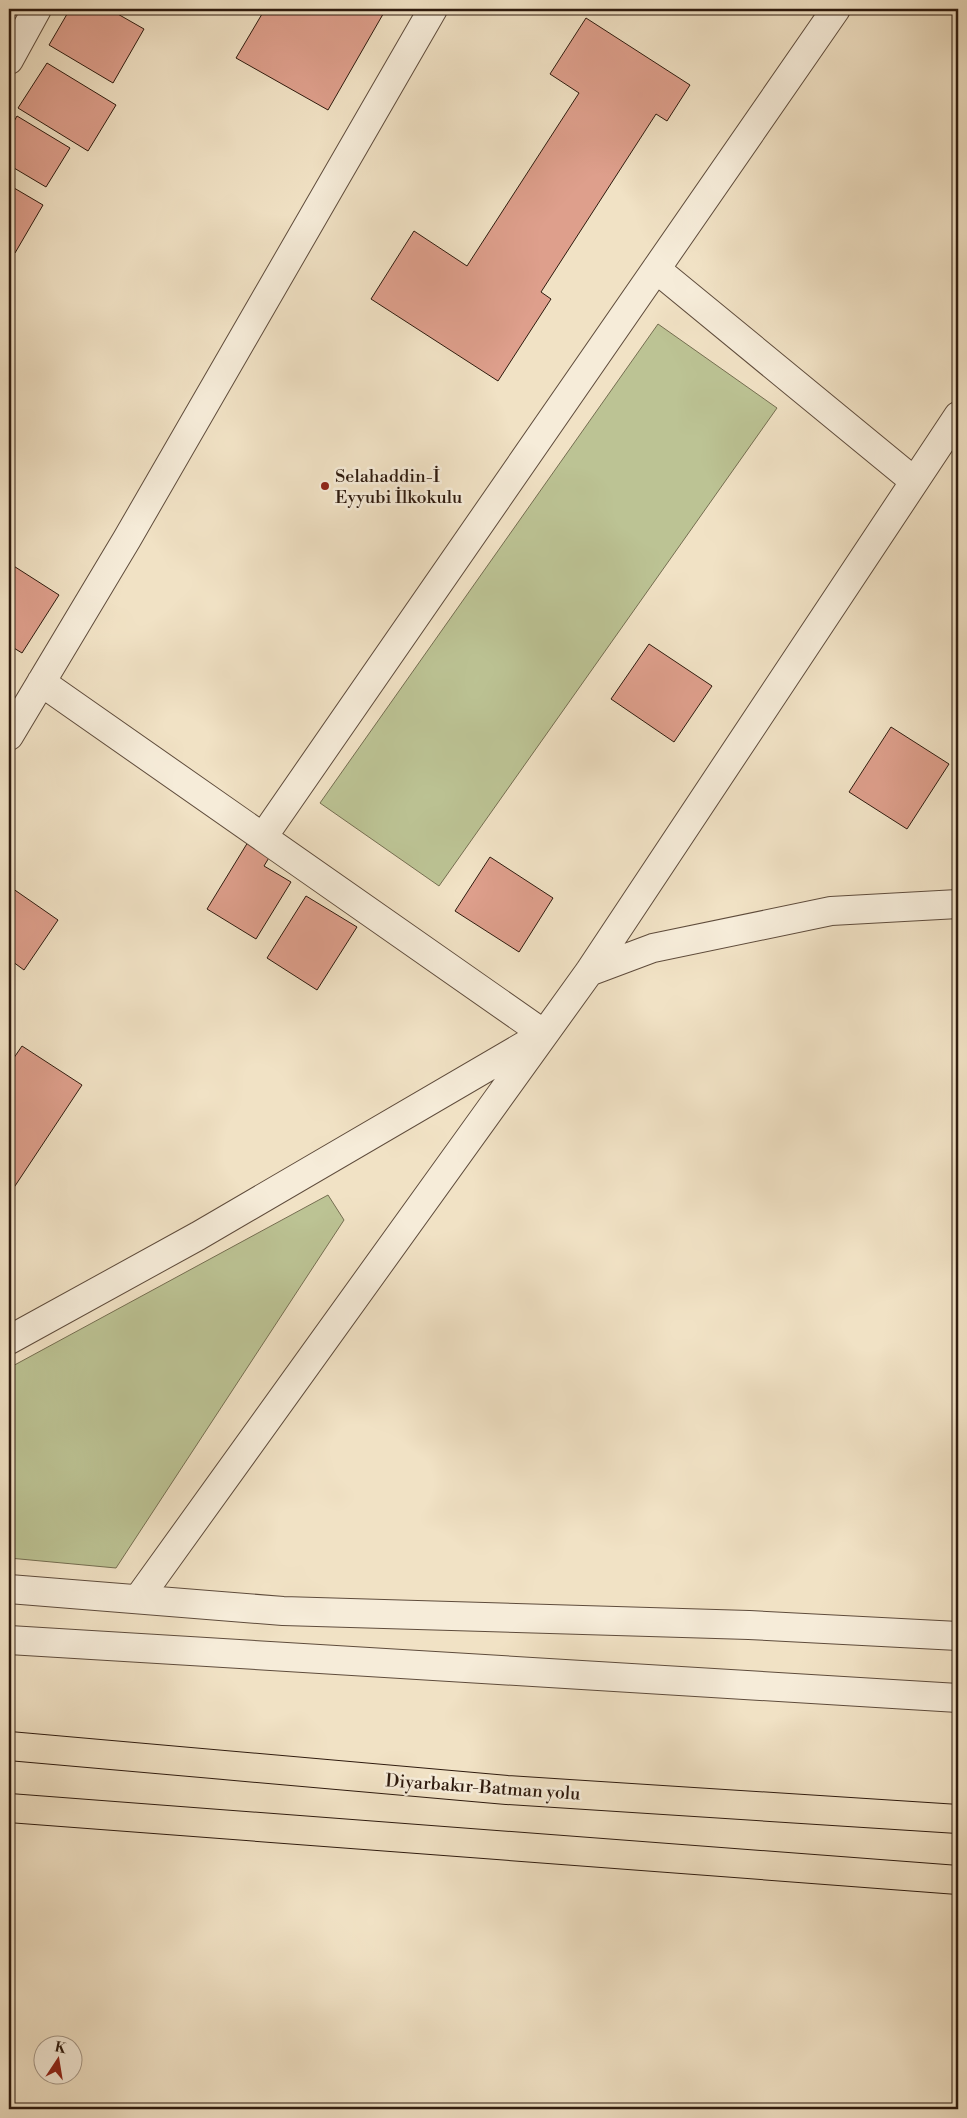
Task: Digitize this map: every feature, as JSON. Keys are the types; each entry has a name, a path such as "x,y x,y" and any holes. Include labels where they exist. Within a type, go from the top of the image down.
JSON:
{"highway":[{"name":"Diyarbakır-Batman yolu","path":"9,1746 507,1790 958,1818"},
{"path":"9,1808 958,1880"}],"street":[{"path":"9,60 37,9"},
{"path":"9,736 127,539 433,9"},
{"path":"263,837 836,9"},
{"path":"656,269 914,481"},
{"path":"138,1599 589,972 914,481 956,424"},
{"path":"41,682 544,1034"},
{"path":"589,972 653,948 831,912 958,904"},
{"path":"9,1340 198,1236 544,1034"},
{"path":"9,1589 283,1611 749,1625 958,1636"},
{"path":"9,1640 958,1698"}],"green space":[{"path":"658,324 777,408 439,886 320,803"},
{"path":"328,1195 344,1220 116,1568 9,1558 9,1368"}],"building":[{"path":"70,9 109,9 144,29 113,83 49,45"},
{"path":"265,9 386,9 328,110 236,58"},
{"path":"586,18 690,85 667,121 656,114 541,292 551,299 498,381 371,299 414,231 467,266 579,93 550,74"},
{"path":"47,63 116,105 88,151 18,108"},
{"path":"17,116 70,148 46,187 9,165 9,130"},
{"path":"9,185 43,205 15,253 9,249"},
{"path":"9,563 59,595 22,653 9,645"},
{"path":"649,644 712,686 674,742 611,699"},
{"path":"891,727 949,764 907,829 849,792"},
{"path":"248,842 270,856 264,866 291,882 256,939 207,909"},
{"path":"490,857 553,898 519,952 455,911"},
{"path":"9,886 58,920 24,970 9,959"},
{"path":"306,896 357,927 317,990 267,958"},
{"path":"22,1046 82,1085 11,1192 9,1191 9,1065"}],"place":[{"name":"Selahaddin-İ Eyyubi İlkokulu","path":"325,486"}]}
